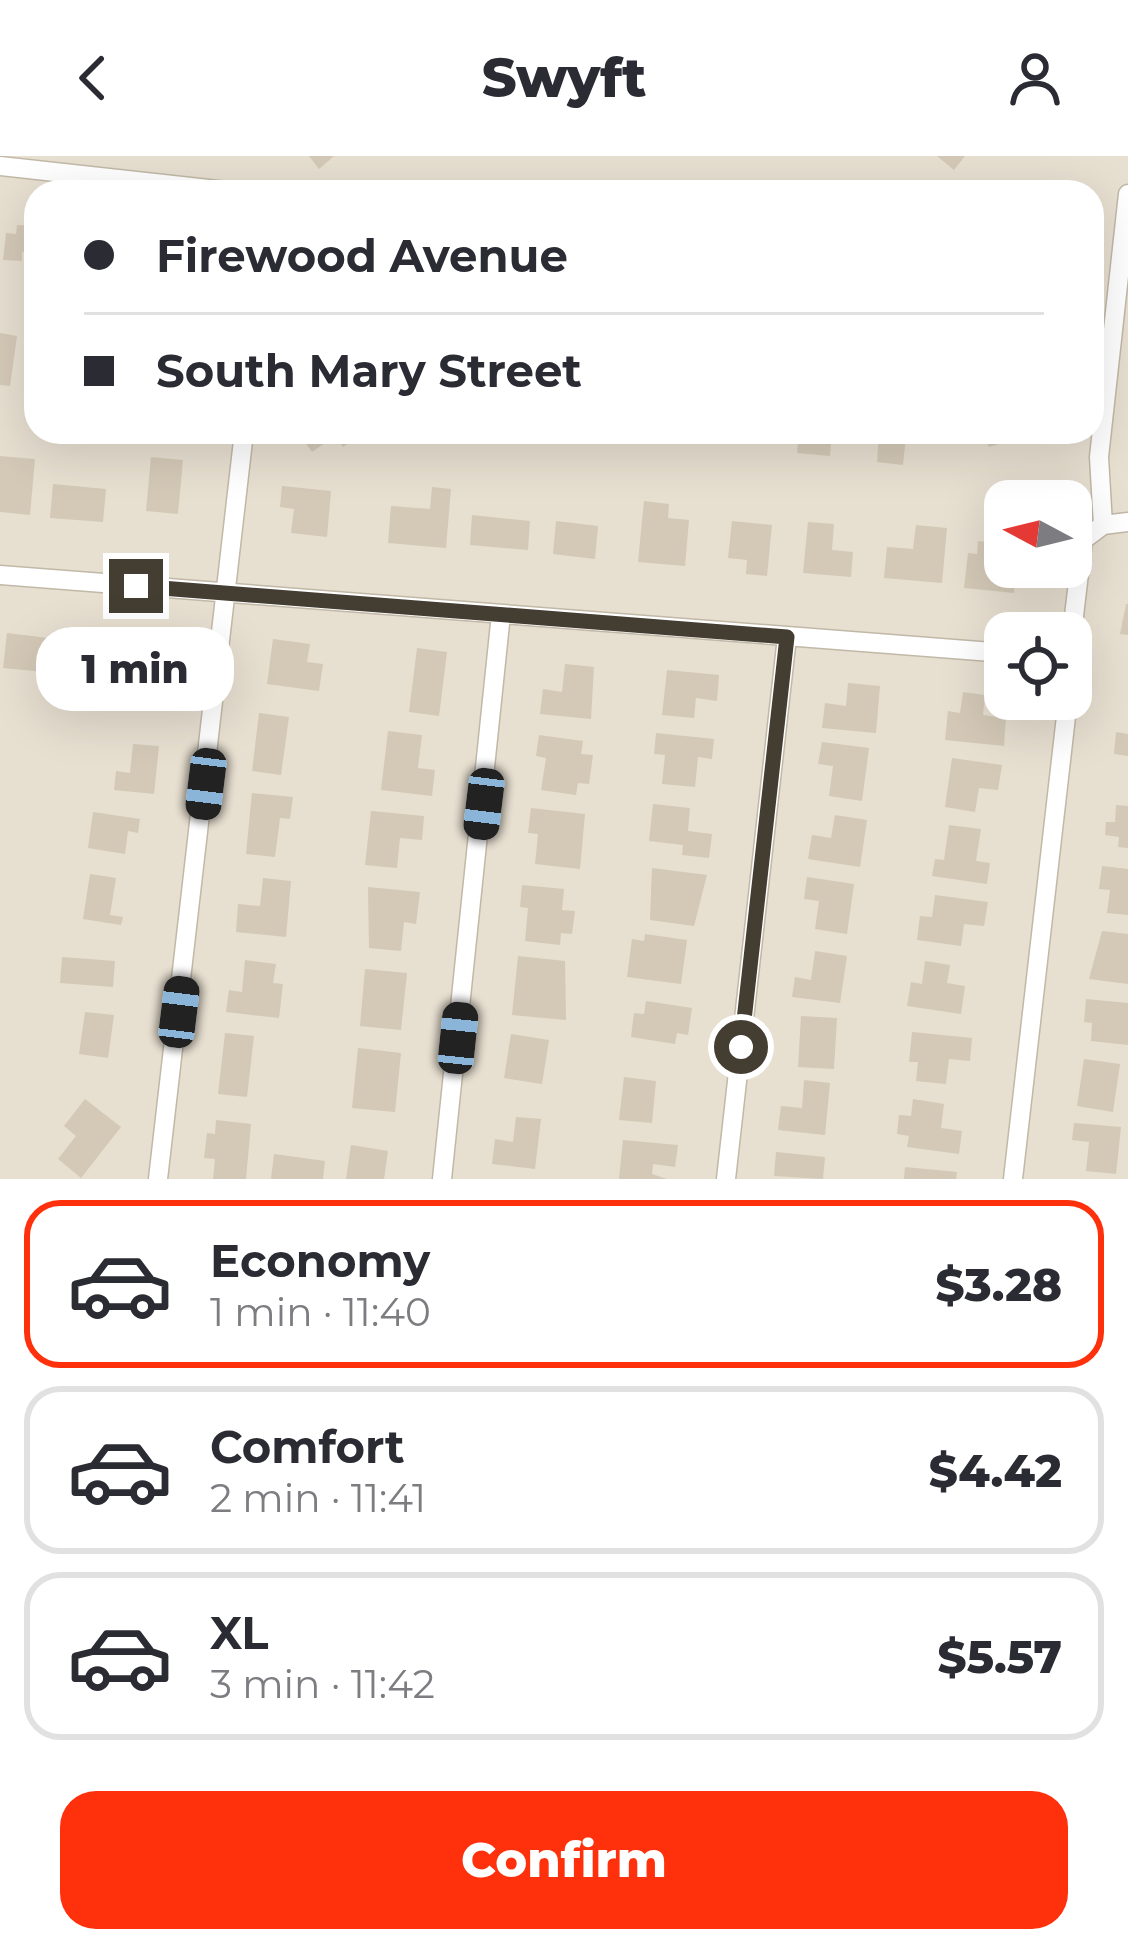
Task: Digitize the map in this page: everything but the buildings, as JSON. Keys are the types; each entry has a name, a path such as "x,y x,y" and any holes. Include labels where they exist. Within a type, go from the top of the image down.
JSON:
{"street":[{"path":"120,179 123,156"},
{"path":"0,166 129,180"},
{"path":"1104,420 1128,194"},
{"path":"158,1179 243,444"},
{"path":"1101,444 1103,525"},
{"path":"1074,612 1083,540 1103,525 1128,522"},
{"path":"0,575 984,651"},
{"path":"442,1179 501,614"},
{"path":"726,1179 787,637"},
{"path":"1013,1179 1066,720"}],"shaded area":[{"path":"0,156 1128,156 1128,1179 0,1179"}],"route":[{"path":"136,586 787,637 741,1047"}]}
